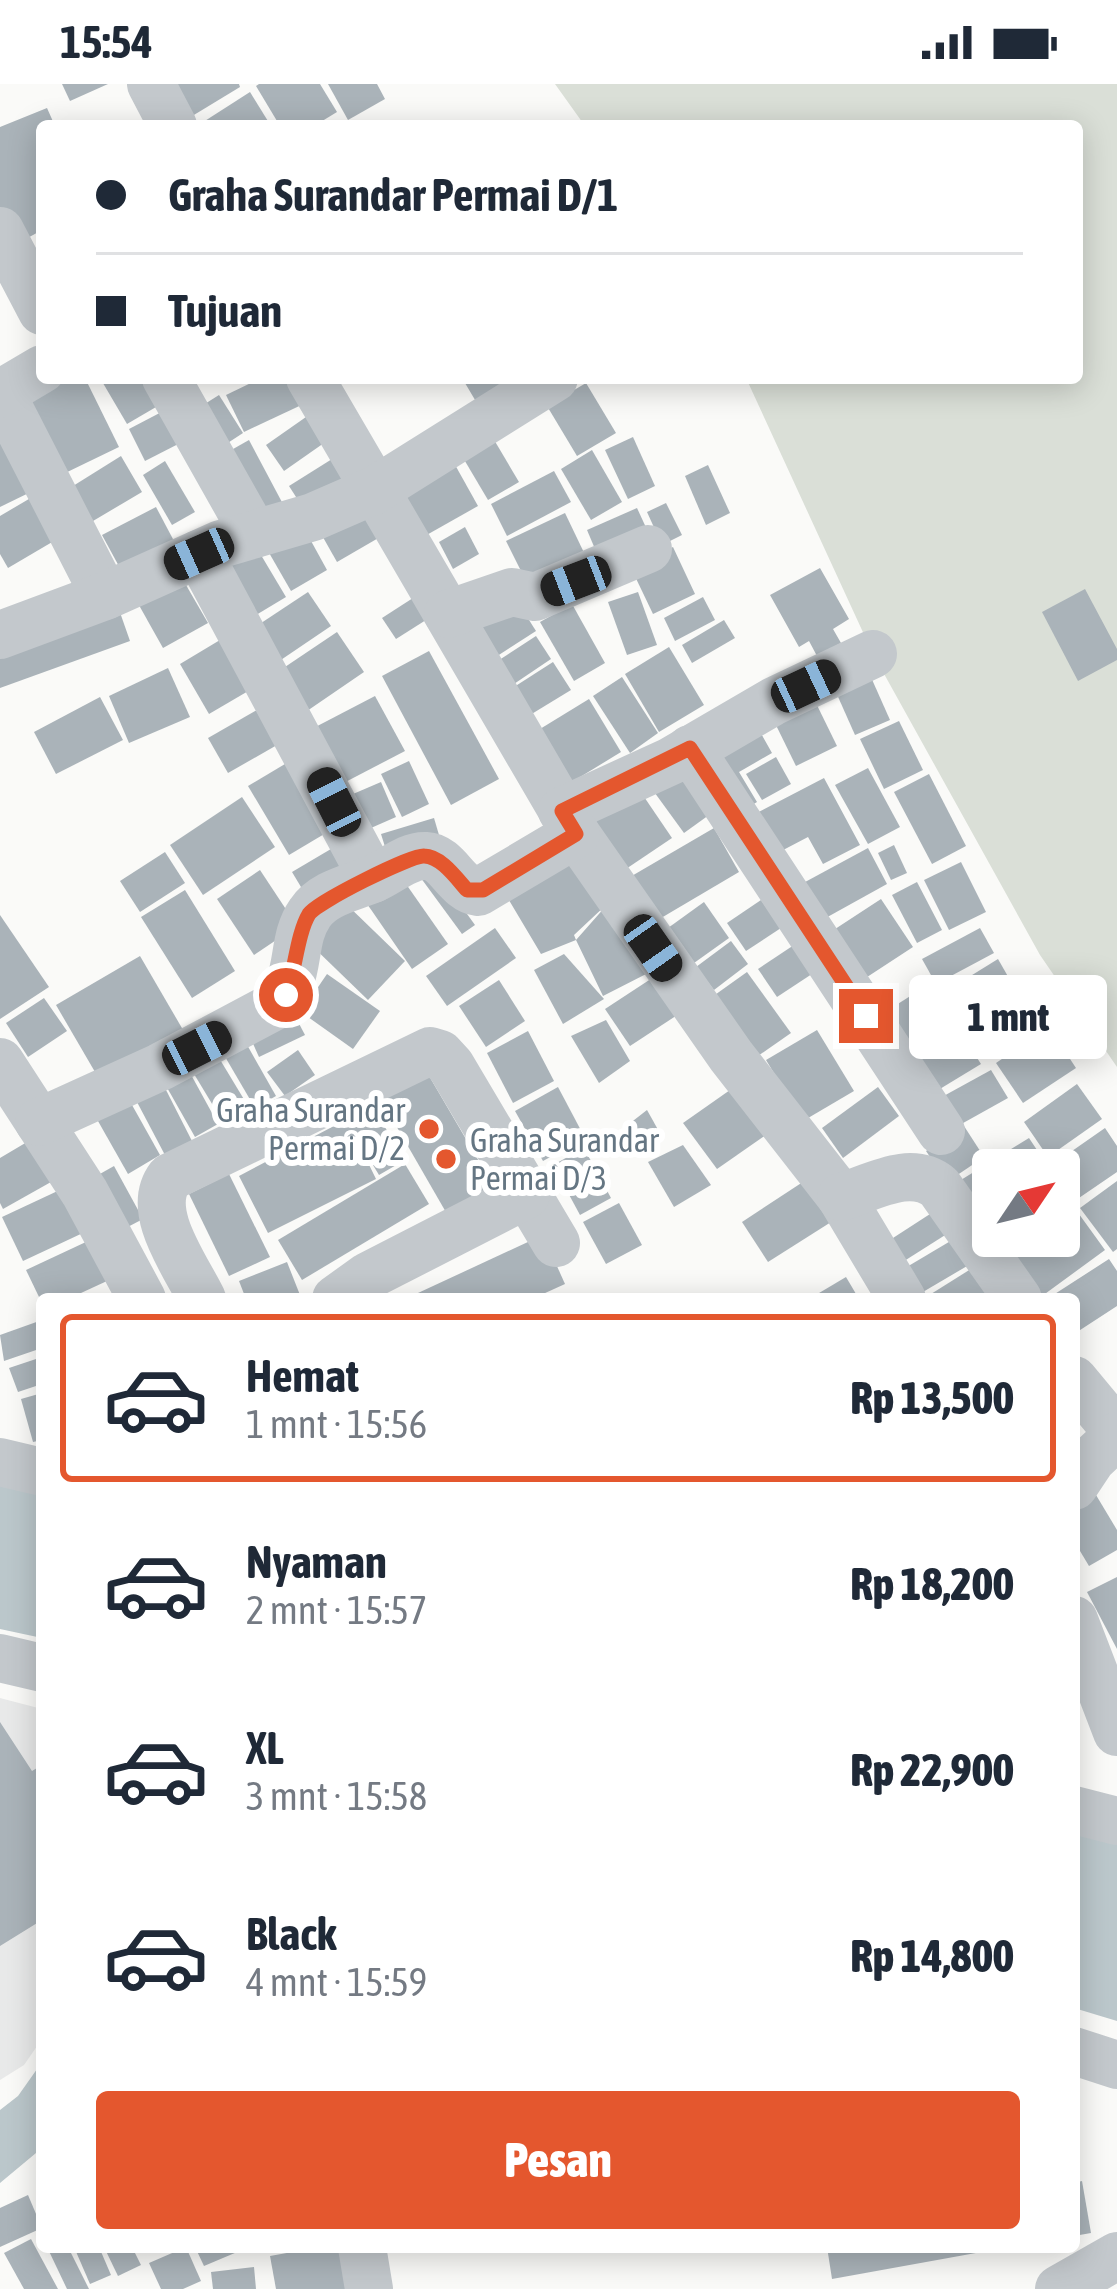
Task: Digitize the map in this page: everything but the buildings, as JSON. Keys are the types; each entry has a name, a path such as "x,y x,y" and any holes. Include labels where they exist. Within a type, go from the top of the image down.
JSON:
{"street":[{"path":"152,84 170,120"},
{"path":"0,231 36,300"},
{"path":"36,373 1,393 105,596"},
{"path":"169,384 254,534"},
{"path":"313,384 569,822 731,1056 841,1197 898,1293"},
{"path":"0,634 105,596 199,554 313,518 375,490 544,384"},
{"path":"448,614 512,592 535,597 648,549"},
{"path":"199,554 374,879"},
{"path":"39,1122 160,1067 273,1007 286,995 310,911 342,889 422,855 434,858 467,890 478,892 569,822 690,748 873,654"},
{"path":"690,748 941,1131"},
{"path":"199,1293 161,1213 160,1196 170,1177 423,1053 440,1054 451,1066 556,1243"},
{"path":"0,1062 86,1193 139,1293"},
{"path":"841,1197 911,1175 924,1176 940,1187 1014,1293"},
{"path":"344,1293 526,1195"},
{"path":"1080,1387 1117,1434 1080,1477"},
{"path":"0,1462 36,1471"},
{"path":"1080,1629 1105,1664 1117,1732"},
{"path":"0,1658 36,1667"},
{"path":"1080,1812 1117,1822"},
{"path":"1080,2053 1117,2065"},
{"path":"363,2253 369,2289"},
{"path":"1059,2289 1117,2256"}],"shaded area":[{"path":"555,84 1117,84 1117,1067 1040,955 873,654 749,384 1083,384 1083,120 581,120"},
{"path":"0,1469 36,1478 36,1637 0,1629"},
{"path":"0,1698 36,1707 36,2048 24,2065 0,2080"},
{"path":"1080,1829 1117,1841 1117,2021 1080,2010"},
{"path":"36,2070 36,2153 0,2183 0,2110 18,2096"}],"place":[{"name":"Graha Surandar Permai D/2","path":"429,1129"},
{"name":"Graha Surandar Permai D/3","path":"446,1159"}],"route":[{"path":"286,995 310,911 342,889 422,855 434,858 467,890 483,890 576,834 562,811 690,748 866,1016"}]}
